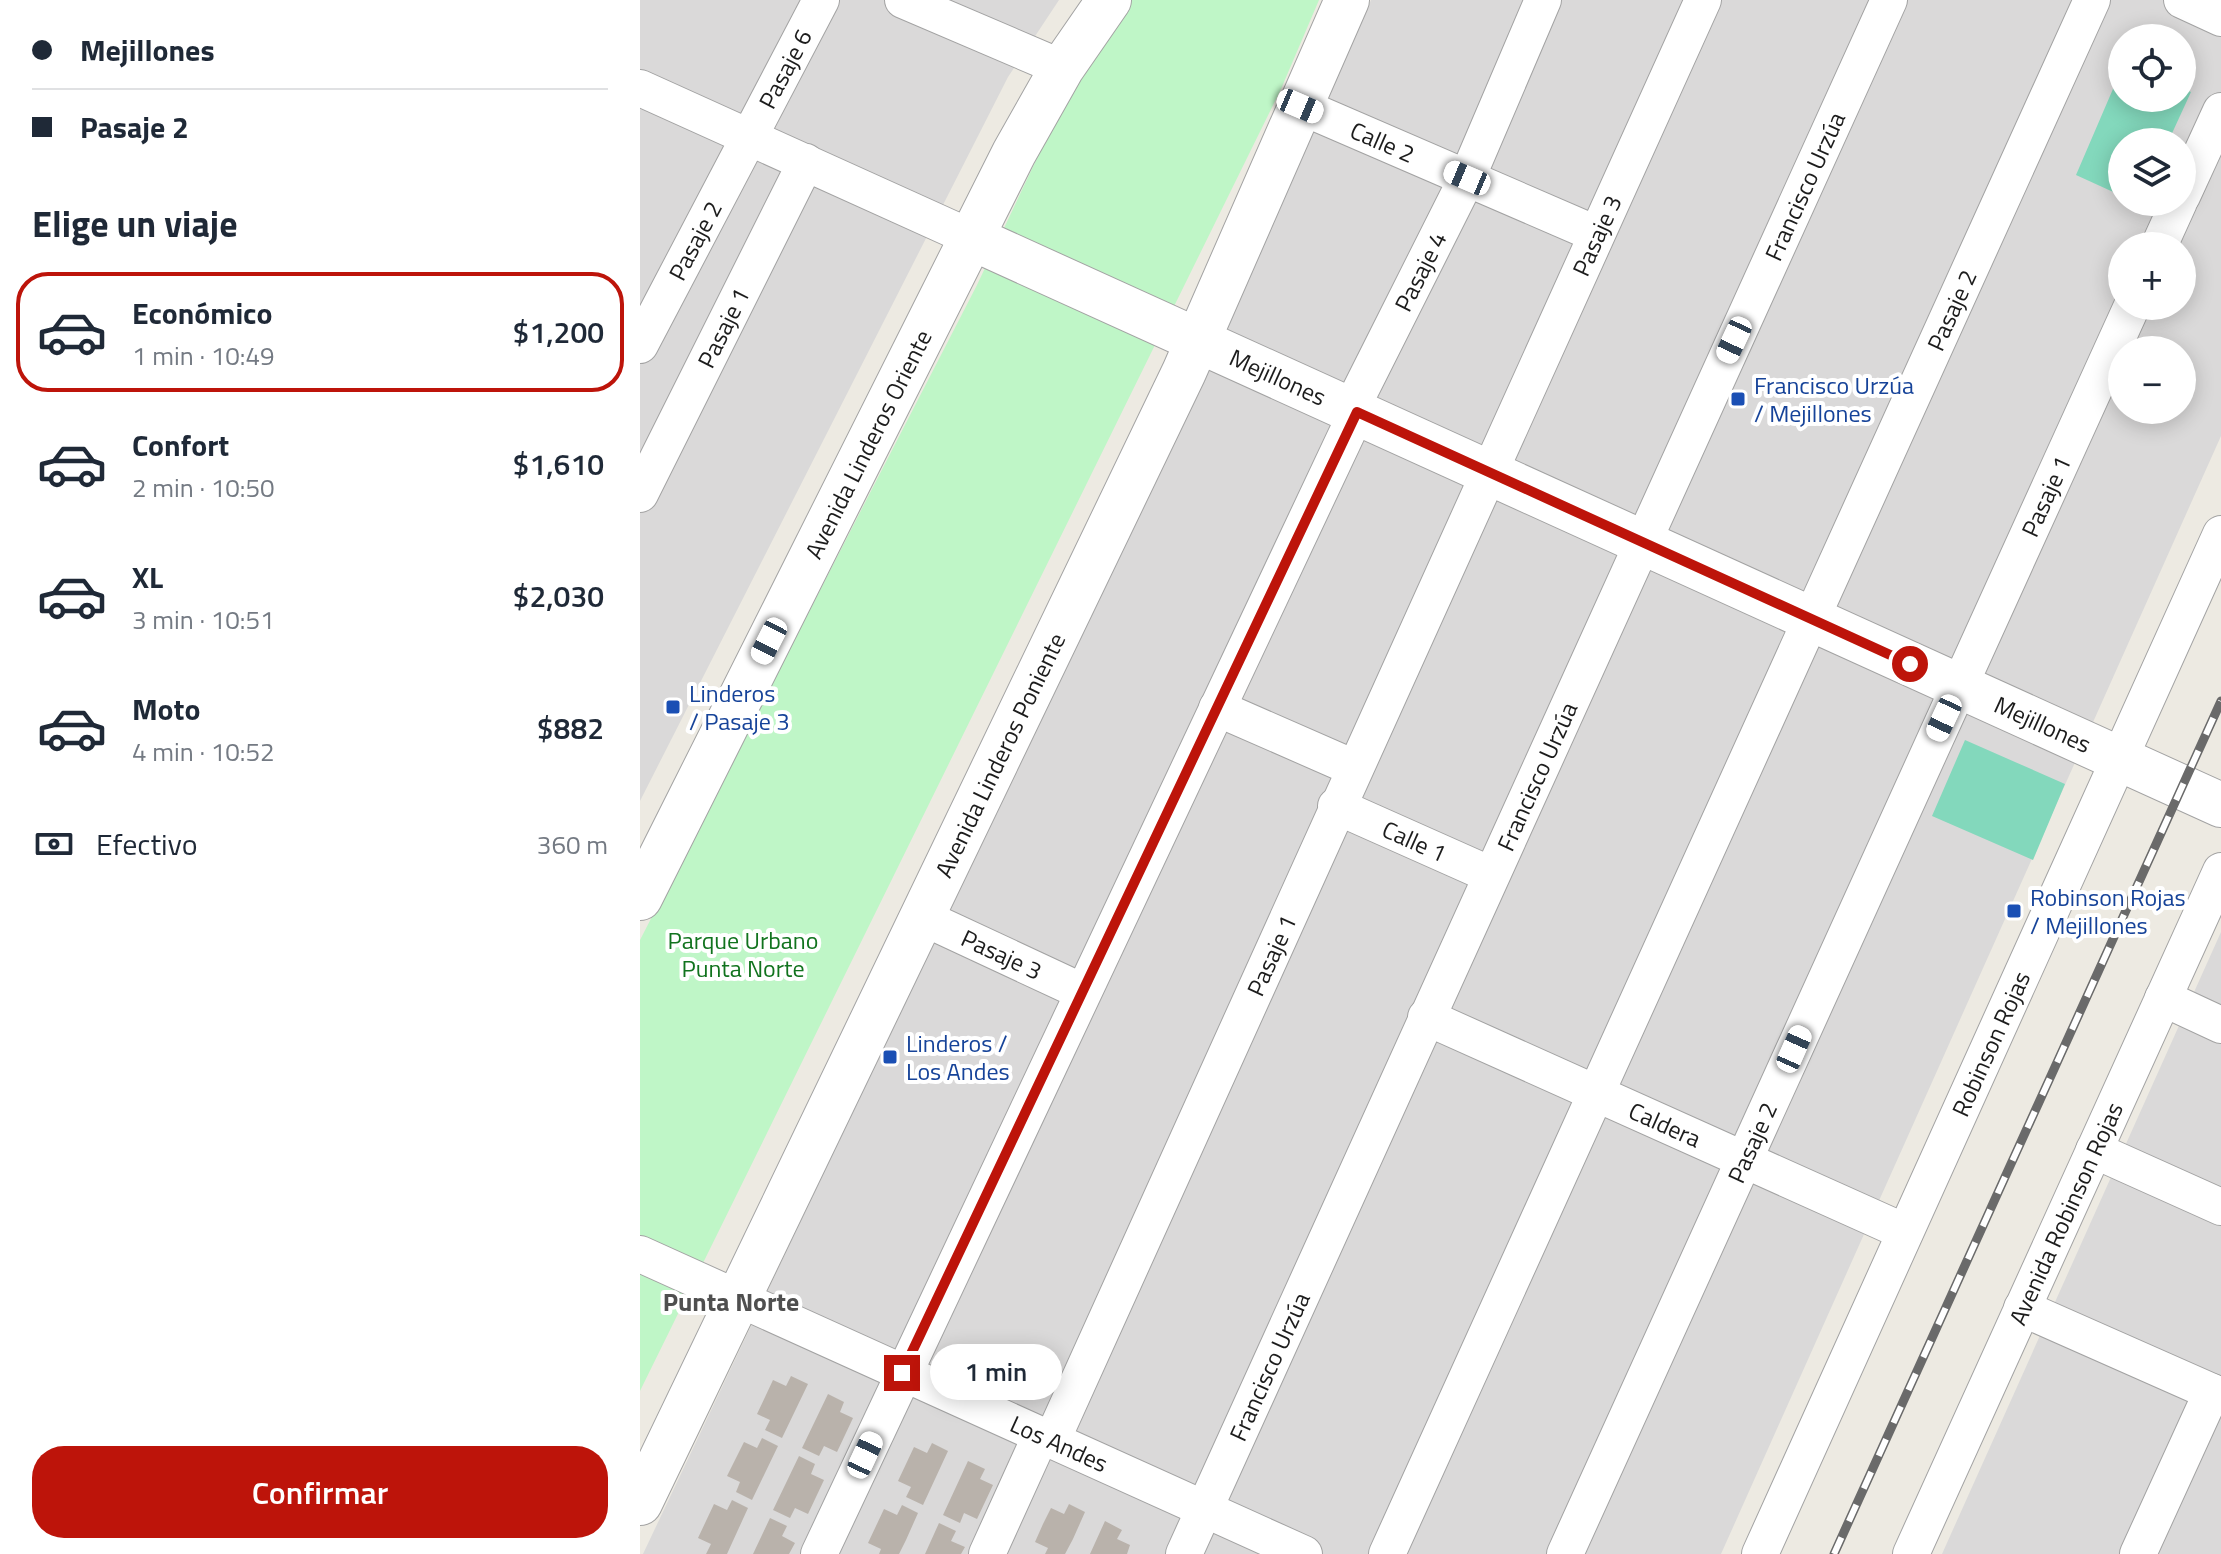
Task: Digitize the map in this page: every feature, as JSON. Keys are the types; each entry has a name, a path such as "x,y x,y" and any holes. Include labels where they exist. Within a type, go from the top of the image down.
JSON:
{"street":[{"name":"Pasaje 6","path":"748,137 821,0"},
{"path":"903,0 1062,68"},
{"name":"Avenida Linderos Oriente","path":"640,898 1014,153 1062,68 1109,0"},
{"name":"Avenida Linderos Poniente","path":"640,1503 1199,340 1347,0"},
{"name":"Pasaje 4","path":"1354,411 1467,178 1543,0"},
{"name":"Pasaje 3","path":"1487,471 1703,0"},
{"name":"Francisco Urzúa","path":"1184,1554 1889,0"},
{"name":"Pasaje 2","path":"1811,619 2092,0"},
{"path":"2182,0 2221,18"},
{"name":"Mejillones","path":"640,88 2221,805"},
{"name":"Calle 2","path":"1300,106 1596,234"},
{"path":"2196,165 2221,111"},
{"name":"Pasaje 2","path":"640,345 748,137"},
{"name":"Pasaje 1","path":"640,494 806,162"},
{"name":"Pasaje 1","path":"1959,686 2126,320"},
{"path":"819,1554 1354,411"},
{"name":"Pasaje 1","path":"987,1554 1046,1437 1487,471"},
{"name":"Robinson Rojas","path":"1760,1554 2221,534"},
{"path":"1387,1554 1811,619"},
{"name":"Pasaje 2","path":"1565,1554 1959,686"},
{"path":"1217,708 1354,768"},
{"name":"Calle 1","path":"1336,806 1491,875"},
{"name":"Avenida Robinson Rojas","path":"1911,1554 2221,871"},
{"name":"Pasaje 3","path":"922,917 1083,992"},
{"path":"2163,998 2221,1025"},
{"name":"Caldera","path":"1426,1017 1905,1232"},
{"path":"2094,1150 2221,1207"},
{"name":"Los Andes","path":"640,1254 1304,1554"},
{"path":"2022,1308 2216,1394 2144,1552"}],"shaded area":[{"path":"640,0 1059,0 1008,77 640,801"},
{"path":"1371,0 2221,0 2221,436 1721,1554 643,1554 1235,304"},
{"path":"2221,932 2221,1554 1942,1554"}],"green space":[{"name":"Parque Urbano Punta Norte","path":"1129,0 1319,0 1281,89 640,1391 640,940 977,285 1075,78"},
{"path":"2108,101 2108,112 2182,112 2174,128 2108,128 2108,190 2076,175"},
{"path":"1965,740 2065,784 2033,860 1932,816"}],"building":[{"path":"791,1376 808,1384 782,1438 765,1430 770,1420 757,1414 773,1380 786,1386"},
{"path":"828,1394 844,1402 840,1412 853,1418 837,1452 824,1446 819,1456 802,1448"},
{"path":"762,1438 778,1446 752,1500 736,1492 740,1482 727,1476 744,1442 757,1448"},
{"path":"932,1443 948,1451 923,1505 906,1497 911,1487 898,1481 914,1447 927,1453"},
{"path":"799,1456 815,1464 811,1474 824,1480 808,1514 795,1508 790,1518 773,1510"},
{"path":"968,1461 985,1469 980,1479 993,1485 977,1519 964,1513 960,1523 943,1515"},
{"path":"732,1500 748,1508 727,1554 706,1554 711,1544 698,1538 714,1504 727,1510"},
{"path":"1069,1504 1085,1512 1073,1539 1065,1554 1045,1554 1048,1548 1035,1542 1043,1524 1051,1508 1064,1514"},
{"path":"902,1505 918,1513 906,1540 899,1554 879,1554 881,1549 868,1543 884,1509 897,1515"},
{"path":"770,1518 787,1526 782,1536 795,1543 789,1554 753,1554"},
{"path":"1105,1521 1122,1530 1117,1539 1130,1545 1127,1554 1090,1554"},
{"path":"939,1523 956,1531 951,1541 965,1547 961,1554 925,1554"}],"railway":[{"path":"1834,1554 2221,701"}],"place":[{"name":"Francisco Urzúa / Mejillones","path":"1738,399"},
{"name":"Linderos / Pasaje 3","path":"673,707"},
{"name":"Robinson Rojas / Mejillones","path":"2014,911"},
{"name":"Linderos / Los Andes","path":"890,1057"}],"district":[{"name":"Punta Norte","path":"731,1301"}],"route":[{"path":"902,1373 1357,412 1910,664"}]}
